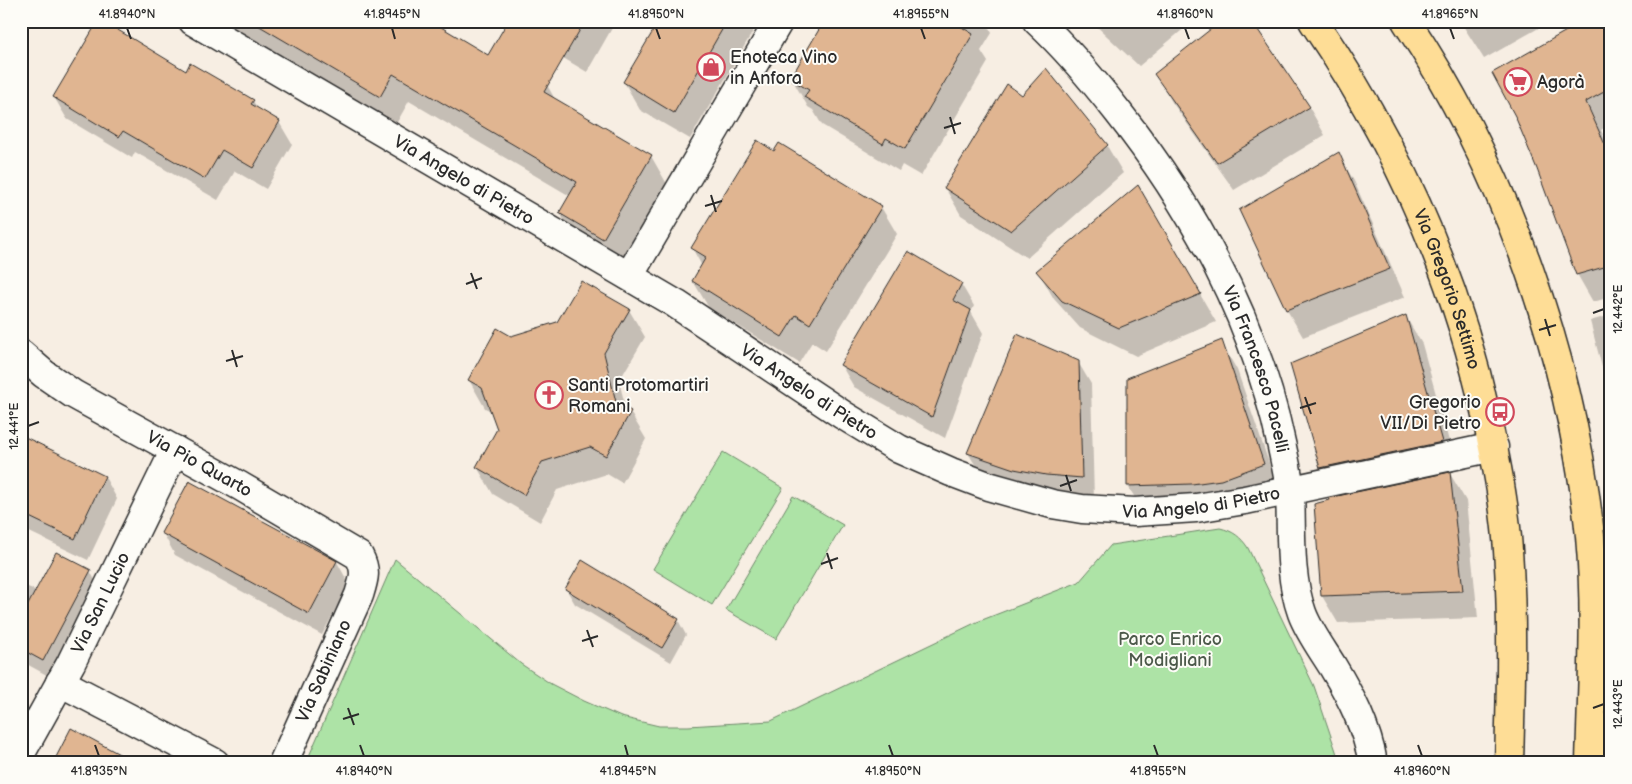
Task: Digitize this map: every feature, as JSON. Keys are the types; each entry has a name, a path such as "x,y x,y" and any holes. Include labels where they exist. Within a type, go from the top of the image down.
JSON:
{"main road":[{"name":"Via Gregorio Settimo","path":"1313,21 1358,90 1411,192 1435,246 1458,309 1480,384 1494,447 1508,548 1512,615 1509,763"},
{"path":"1406,21 1440,75 1488,166 1550,334 1583,489 1591,552 1594,616 1590,763"}],"street":[{"name":"Via Angelo di Pietro","path":"193,21 676,304 843,415 899,449 988,486 1052,504 1082,509 1135,512 1196,508 1494,447"},
{"path":"629,276 779,21"},
{"name":"Via Francesco Pacelli","path":"1037,21 1082,67 1140,140 1206,243 1234,298 1253,348 1276,420 1290,490 1291,550 1296,591 1302,613 1313,636 1346,688 1356,709 1370,745 1373,763"},
{"name":"Via Pio Quarto","path":"21,354 44,374 73,394 346,547 359,556 364,566 364,579"},
{"name":"Via San Lucio","path":"21,753 60,682 175,450"},
{"name":"Via Sabiniano","path":"283,763 354,607 364,579"},
{"path":"60,682 215,763"}],"green space":[{"path":"723,452 783,488 712,605 653,569"},
{"path":"793,496 843,525 776,639 726,610"},
{"name":"Parco Enrico Modigliani","path":"1220,528 1236,535 1248,548 1314,686 1340,763 306,763 395,559 521,664 551,684 621,717 659,726 688,726 771,721 977,622 1079,582 1111,545"}],"building":[{"path":"98,21 103,21 186,71 190,63 254,100 251,104 280,121 253,168 222,150 205,179 123,131 119,137 53,97"},
{"path":"251,21 431,21 488,55 508,21 585,21 544,92 652,155 603,239 559,213 577,182 393,74 380,97"},
{"path":"659,21 727,21 674,113 623,82"},
{"path":"824,21 952,21 973,34 905,149 886,138 883,144 804,97 809,90 790,79"},
{"path":"1221,21 1252,21 1310,107 1217,163 1154,74"},
{"path":"1584,21 1611,21 1611,88 1586,102 1611,158 1611,265 1576,275 1537,169 1515,116 1492,73"},
{"path":"1046,68 1108,145 1011,231 944,188 1007,84 1022,95"},
{"path":"757,140 774,151 779,143 882,206 810,324 796,315 782,337 692,281 706,257 691,248"},
{"path":"1339,152 1390,269 1286,310 1239,210"},
{"path":"1138,185 1201,294 1119,328 1062,301 1036,271"},
{"path":"908,251 962,283 953,300 971,310 932,417 840,365"},
{"name":"Santi Protomartiri Romani","path":"581,281 630,309 604,353 616,402 631,411 606,456 590,447 542,462 524,495 476,467 497,429 482,388 468,380 497,328 511,336 557,322"},
{"path":"1406,315 1442,442 1320,468 1290,364"},
{"path":"1017,334 1079,361 1082,478 1046,475 1014,469 967,453"},
{"path":"1222,340 1264,464 1221,480 1192,484 1127,486 1127,378"},
{"path":"21,435 105,476 75,539 21,513"},
{"path":"1450,472 1463,591 1321,596 1314,504 1329,500 1328,498"},
{"path":"189,481 337,561 309,614 161,533"},
{"path":"56,552 91,570 43,661 21,649 21,618"},
{"path":"582,560 679,619 662,648 565,589"},
{"path":"71,728 136,763 53,763"}],"place":[{"name":"Enoteca Vino in Anfora","path":"711,67"},
{"name":"Agorà","path":"1518,82"},
{"name":"Santi Protomartiri Romani","path":"549,395"},
{"name":"Gregorio VII/Di Pietro","path":"1500,412"}]}
